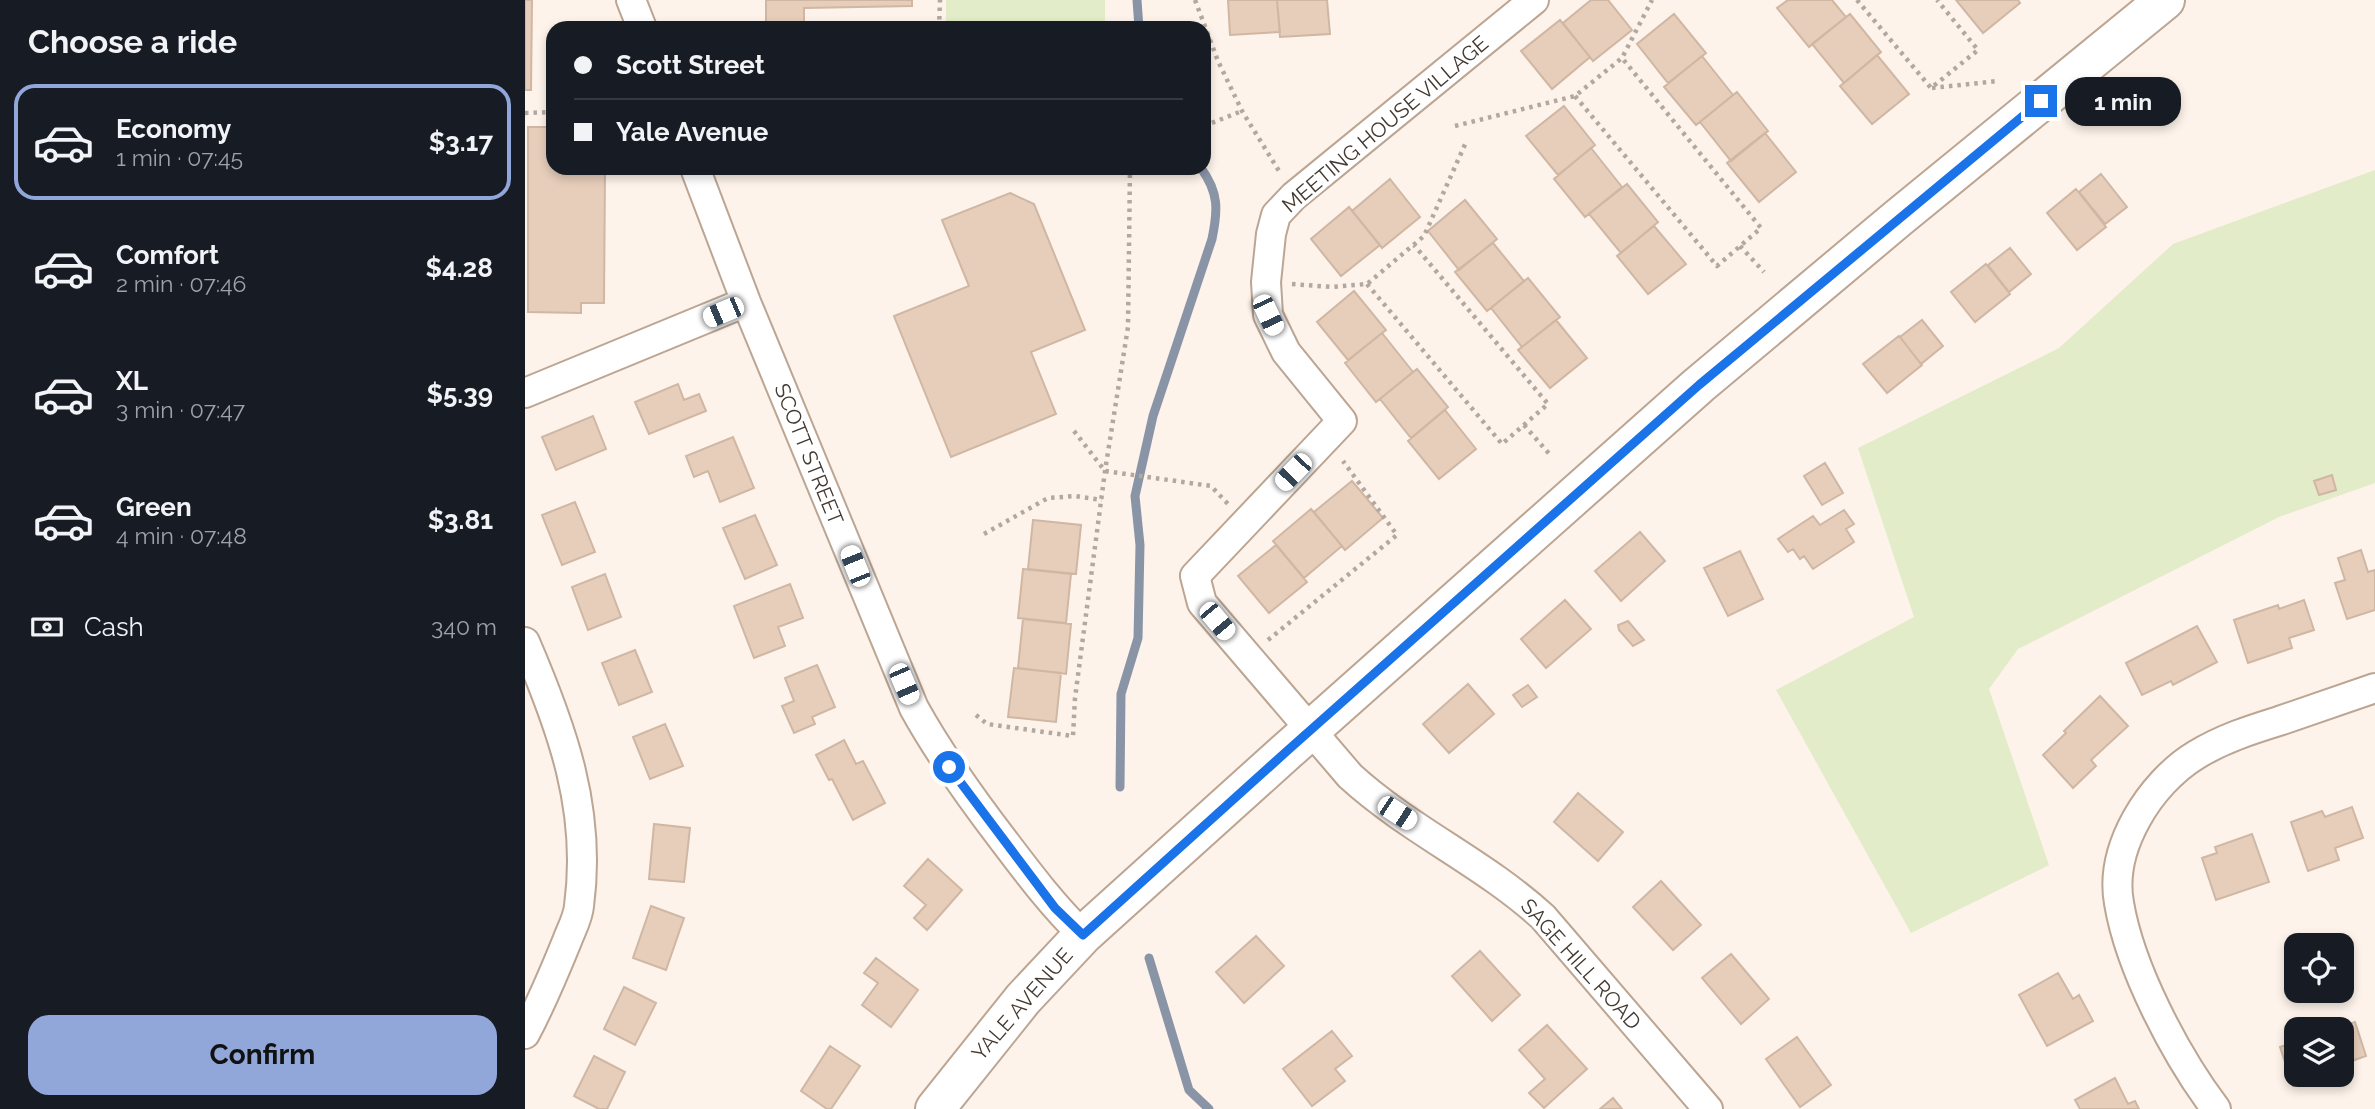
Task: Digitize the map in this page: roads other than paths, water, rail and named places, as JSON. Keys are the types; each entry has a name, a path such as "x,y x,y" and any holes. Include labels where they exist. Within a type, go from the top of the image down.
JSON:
{"main road":[{"name":"YALE AVENUE","path":"935,1109 1023,999 1083,935 1699,385 2165,0"}],"street":[{"path":"631,0 639,21"},
{"name":"MEETING HOUSE VILLAGE","path":"1310,731 1202,603 1195,576 1342,421 1286,352 1268,315 1266,282 1271,234 1276,215 1294,196 1534,0"},
{"name":"SCOTT STREET","path":"698,175 746,302 913,708 962,786 1055,908 1083,935"},
{"path":"525,393 746,302"},
{"path":"525,642 553,708 569,758 580,808 582,854 579,909 548,990 525,1034"},
{"path":"2215,1109 2193,1079 2138,971 2118,902 2119,867 2129,834 2145,803 2164,779 2194,756 2226,738 2375,688"},
{"name":"SAGE HILL ROAD","path":"1310,731 1350,776 1374,798 1517,893 1543,918 1708,1109"}],"waterway":[{"path":"1137,0 1138,21"},
{"path":"1120,787 1121,694 1138,638 1140,545 1135,496 1153,416 1212,239 1215,202 1206,175"},
{"path":"1149,958 1189,1090 1209,1109"}]}
